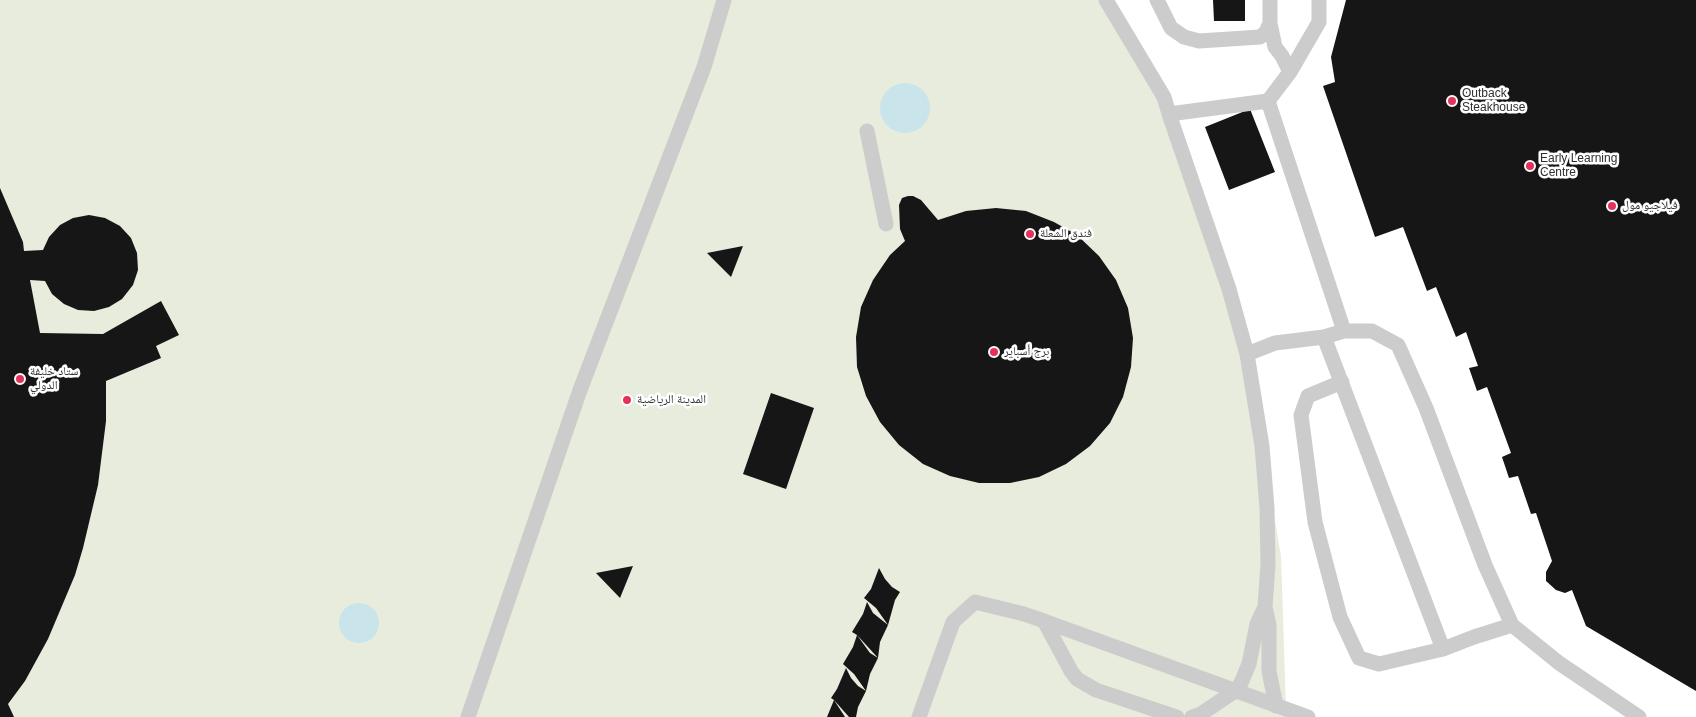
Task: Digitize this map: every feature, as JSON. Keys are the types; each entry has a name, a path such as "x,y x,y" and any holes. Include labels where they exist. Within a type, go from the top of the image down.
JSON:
{"lane":[{"path":"468,717 580,390 704,67 724,0"},
{"path":"1106,0 1164,98 1228,289 1247,354 1262,446 1267,508 1268,564 1265,607 1269,626 1269,671 1276,706"},
{"path":"1157,0 1171,28 1191,40 1260,37 1266,32 1270,23"},
{"path":"1270,0 1270,23 1275,48 1282,56 1290,72"},
{"path":"1168,114 1268,101 1290,72 1319,22 1319,0"},
{"path":"1268,101 1344,331"},
{"path":"867,131 886,224"},
{"path":"1247,354 1275,343 1324,337 1344,331 1372,331 1398,345 1426,408 1485,566 1512,625 1559,663 1639,717"},
{"path":"1324,337 1443,649"},
{"path":"1342,382 1308,396 1301,415 1315,522 1340,617 1359,658 1379,664 1443,649 1512,625"},
{"path":"919,717 953,622 975,602 1024,614 1308,717"},
{"path":"1192,717 1201,714 1235,691 1246,675 1252,654 1256,624 1265,607"},
{"path":"1044,621 1071,672 1078,679 1096,690 1177,717"}],"green space":[{"name":"المدينة الرياضية","path":"0,0 1106,0 1164,97 1229,289 1262,446 1281,556 1286,709 1308,717 0,717"}],"water":[{"path":"905,83 914,85 925,94 930,108 928,117 919,128 905,133 896,131 885,122 880,108 882,99 891,88"},
{"path":"363,603 370,606 376,612 379,623 378,631 370,640 363,643 355,643 348,640 340,631 339,619 342,612 351,604"}],"building":[{"path":"1213,0 1245,0 1245,21 1214,21"},
{"name":"فيلاجيو مول","path":"1346,0 1696,0 1696,691 1586,626 1572,590 1565,593 1556,590 1546,581 1546,572 1552,561 1536,513 1531,514 1518,476 1509,478 1502,457 1511,453 1487,387 1477,391 1469,368 1478,366 1466,332 1456,337 1436,287 1427,291 1403,227 1375,237 1323,86 1335,82 1331,57"},
{"path":"1250,109 1275,172 1229,190 1205,127"},
{"path":"0,188 23,242 24,251 43,250 49,237 60,225 73,218 89,215 105,218 120,226 131,238 137,253 138,270 133,285 122,299 109,307 94,311 78,310 64,304 52,294 45,281 30,280 40,333 103,334 161,301 179,335 156,346 161,358 106,381 106,421 98,485 83,548 75,575 48,639 25,681 8,704 14,717 0,717"},
{"name":"برج أسباير","path":"908,196 921,200 938,220 966,211 996,208 1026,211 1054,222 1077,235 1099,256 1116,280 1128,308 1133,338 1131,367 1123,397 1110,423 1090,446 1066,464 1039,477 1010,483 979,483 950,476 923,464 899,445 880,422 866,396 857,367 856,337 861,307 873,280 890,255 905,241 900,229 899,205 902,198"},
{"path":"743,246 731,277 707,253"},
{"path":"771,393 814,408 786,489 743,474"},
{"path":"633,566 620,598 596,573"},
{"path":"879,568 892,587 900,592 895,600 888,625 876,608 864,598 871,589"},
{"path":"867,602 873,613 888,625 880,642 878,658 852,632 863,614"},
{"path":"857,635 870,653 878,658 870,674 866,691 854,674 843,664 853,647"},
{"path":"846,668 851,678 866,691 858,707 856,717 849,717 831,698"},
{"path":"834,700 845,717 827,717"}],"place":[{"name":"Outback Steakhouse","path":"1452,101"},
{"name":"Early Learning Centre","path":"1530,166"},
{"name":"فيلاجيو مول","path":"1612,206"},
{"name":"فندق الشعلة","path":"1030,234"},
{"name":"برج أسباير","path":"994,352"},
{"name":"ستاد خليفة الدولي","path":"20,379"},
{"name":"المدينة الرياضية","path":"627,400"}]}
